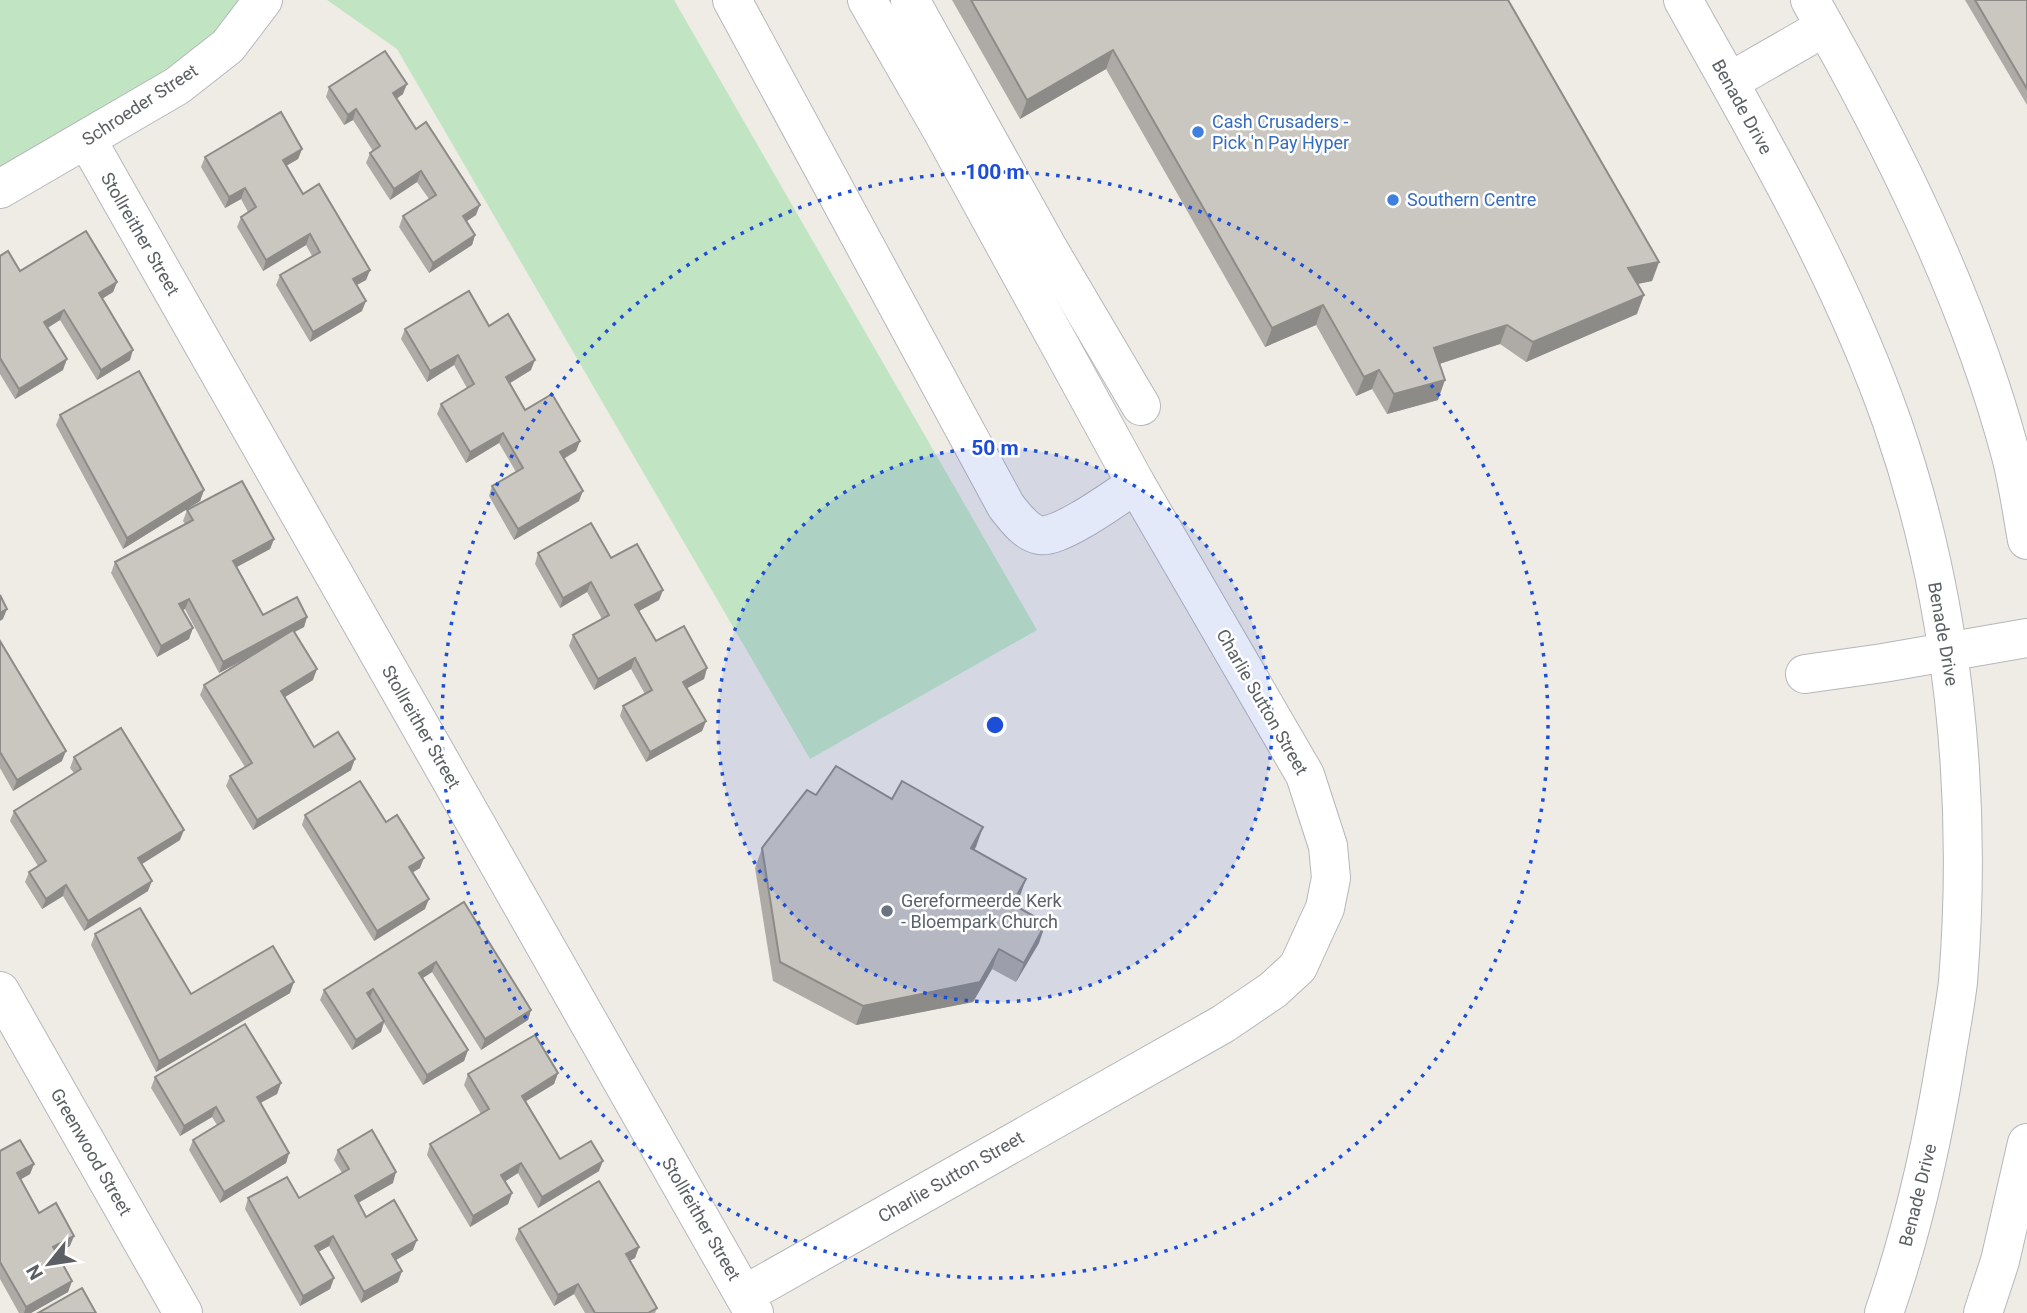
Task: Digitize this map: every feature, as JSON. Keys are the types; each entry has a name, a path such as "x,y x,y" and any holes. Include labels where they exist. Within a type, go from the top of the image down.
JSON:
{"street":[{"name":"Schroeder Street","path":"0,189 177,86 228,46 263,0"},
{"path":"732,0 1006,506 1022,525 1039,535 1059,533 1128,469 1141,406 1049,250 910,0"},
{"name":"Charlie Sutton Street","path":"749,1304 1223,1024 1273,990 1298,967 1325,908 1331,878 1328,846 1305,775 1128,469 867,0"},
{"name":"Benade Drive","path":"1683,0 1802,218 1847,313 1891,421 1925,532 1947,651 1961,797 1963,862 1957,985 1934,1135 1905,1252 1884,1313"},
{"path":"1729,82 1818,13 1905,179 1976,344 2012,458 2027,540"},
{"name":"Stollreither Street","path":"87,140 749,1304"},
{"path":"1096,410 1141,406"},
{"path":"1805,674 2027,638"},
{"name":"Greenwood Street","path":"0,991 183,1313"},
{"path":"1983,1313 2000,1261 2027,1143"}],"green space":[{"path":"0,0 241,0 216,34 165,72 0,168"},
{"path":"327,0 674,0 1037,630 810,759 397,49"}],"building":[{"name":"Southern Centre","path":"971,0 1508,0 1659,262 1628,268 1644,295 1533,342 1507,325 1434,348 1445,380 1394,394 1379,370 1364,377 1323,305 1272,328 1113,50 1027,100"},
{"path":"1975,0 2027,0 2027,89"},
{"path":"385,51 407,84 393,93 416,129 426,122 480,205 463,216 475,235 433,263 403,216 436,195 421,171 394,189 370,153 380,146 356,109 348,115 329,87"},
{"path":"281,112 302,149 283,160 303,194 319,184 370,270 353,279 366,301 313,332 280,275 320,252 310,234 266,260 241,217 256,207 245,188 229,197 205,157"},
{"path":"86,231 117,282 99,293 133,350 101,370 64,310 44,322 67,359 19,389 0,358 0,256 8,251 20,271"},
{"path":"469,291 489,326 508,314 535,360 506,377 525,410 552,394 580,441 560,452 583,491 518,529 492,486 523,468 503,433 470,452 441,404 474,384 458,355 430,371 405,329"},
{"path":"139,371 204,490 127,538 60,415"},
{"path":"242,481 274,539 233,561 263,615 297,597 307,617 223,662 189,599 179,604 193,628 161,646 115,562 193,520 187,510"},
{"path":"591,523 611,558 637,544 663,590 635,605 656,641 684,626 707,668 683,682 706,721 650,752 623,706 652,690 635,658 598,679 573,635 609,615 591,582 563,598 538,553"},
{"path":"0,595 7,609 0,613"},
{"path":"293,630 317,669 281,691 314,747 338,732 355,759 257,820 230,776 252,763 204,685"},
{"path":"0,641 66,751 17,780 0,752"},
{"path":"121,728 184,830 138,858 152,881 88,921 66,885 46,899 29,872 46,861 14,811 81,769 74,757"},
{"name":"Gereformeerde Kerk - Bloempark Church","path":"836,766 892,799 902,781 983,827 971,848 1026,879 1012,904 1046,923 1024,963 999,949 980,982 863,1006 780,962 762,848 807,790 816,795"},
{"path":"360,781 386,822 397,815 424,858 409,867 429,899 377,931 305,815"},
{"path":"464,902 531,1010 485,1039 436,962 419,973 468,1050 427,1075 373,989 367,993 384,1021 356,1040 324,990"},
{"path":"140,908 191,994 273,946 294,982 159,1061 95,934"},
{"path":"245,1024 281,1083 257,1097 289,1153 224,1192 193,1140 224,1121 216,1107 184,1126 155,1077"},
{"path":"535,1035 558,1073 522,1096 560,1159 591,1141 603,1161 542,1197 521,1163 501,1175 512,1193 473,1216 430,1144 489,1109 468,1074"},
{"path":"372,1130 396,1172 355,1196 366,1217 394,1200 417,1240 392,1254 402,1271 364,1292 333,1236 315,1246 334,1278 303,1296 248,1198 287,1177 299,1198 349,1169 338,1150"},
{"path":"20,1140 34,1164 17,1173 39,1213 56,1203 74,1236 53,1247 72,1281 26,1307 0,1262 0,1151"},
{"path":"599,1181 639,1247 626,1254 657,1308 648,1313 595,1313 578,1284 558,1295 519,1229"},
{"path":"82,1288 96,1313 38,1313"}],"place":[{"name":"Cash Crusaders - Pick 'n Pay Hyper","path":"1198,132"},
{"name":"Southern Centre","path":"1393,200"},
{"name":"Gereformeerde Kerk - Bloempark Church","path":"887,911"}]}
